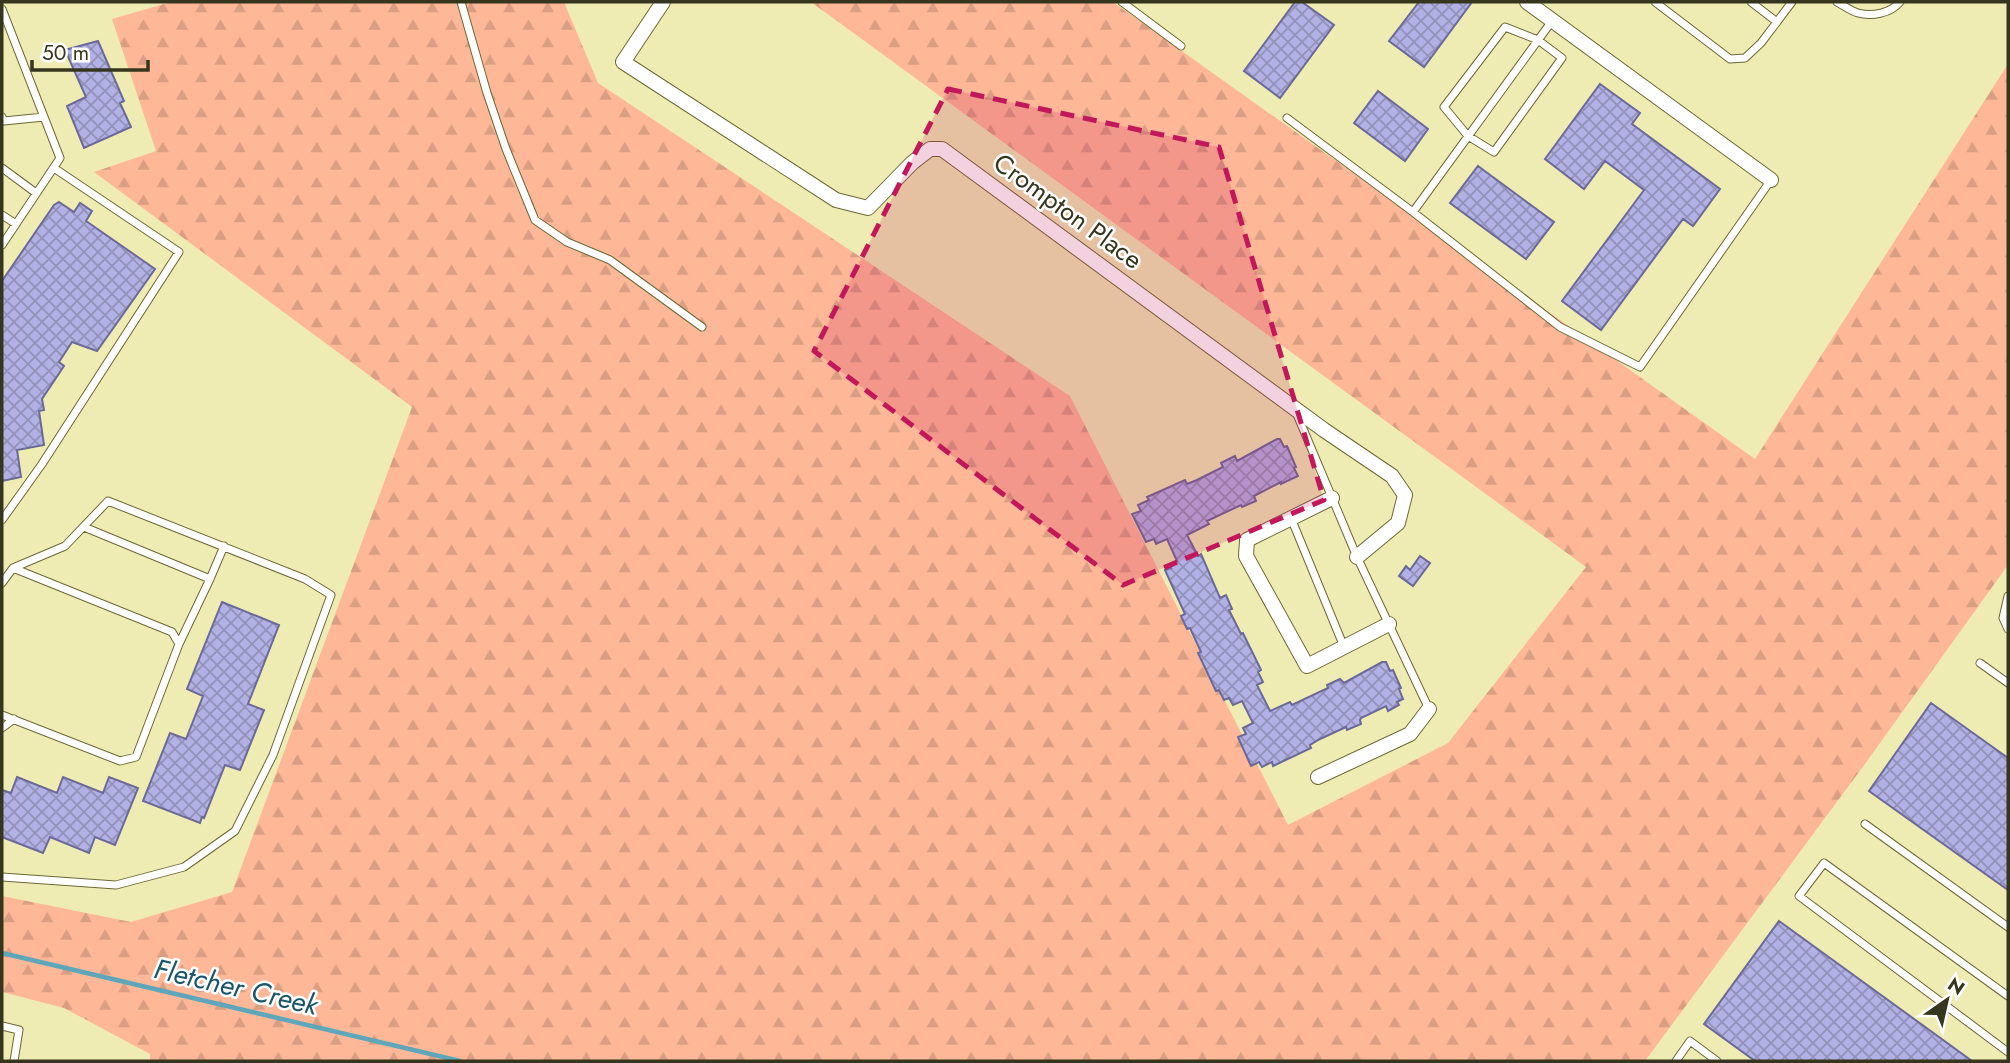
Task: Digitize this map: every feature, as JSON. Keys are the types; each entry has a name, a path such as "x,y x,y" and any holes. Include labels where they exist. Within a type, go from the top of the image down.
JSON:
{"street":[{"name":"Crompton Place","path":"663,2 623,62 836,200 868,208 912,163 930,149 942,149 1294,409 1392,476 1405,495 1398,523 1357,557"},
{"path":"1527,2 1771,180"},
{"path":"1332,498 1247,540 1246,556 1307,666 1389,624"},
{"path":"1318,777 1410,734 1429,709"}],"lane":[{"path":"461,2 506,149 535,220 567,242 610,260 702,327"},
{"path":"1122,2 1181,46"},
{"path":"1656,2 1730,59 1745,58 1762,43 1791,2"},
{"path":"1751,2 1777,22"},
{"path":"1837,2 1858,13 1880,14 1894,9 1900,2"},
{"path":"2,9 60,158 2,245"},
{"path":"1413,212 1553,20"},
{"path":"1505,27 1538,40 1562,58 1494,152 1468,136 1444,107 1505,27"},
{"path":"2,35 11,32"},
{"path":"2,117 4,121 44,117"},
{"path":"1287,118 1560,327 1640,366 1771,180"},
{"path":"2,520 49,454 179,252 54,168"},
{"path":"2,169 36,193"},
{"path":"2,215 16,224"},
{"path":"1294,409 1357,557 1429,709"},
{"path":"2,583 13,568 65,546 108,501 305,579 331,595 273,755 234,831 184,867 116,885 2,877"},
{"path":"1291,519 1344,647"},
{"path":"84,527 210,579"},
{"path":"2,715 120,761 136,757 179,644 224,546"},
{"path":"13,568 172,632 179,644"},
{"path":"2008,597 2003,618 2008,629"},
{"path":"1980,663 2008,683"},
{"path":"2,728 14,719"},
{"path":"1865,824 2008,927"},
{"path":"2008,996 1824,863 1800,896 2008,1052"},
{"path":"2,1026 19,1030 14,1061"},
{"path":"1676,1061 1690,1041 1717,1061"}],"highlighted area":[{"path":"948,89 1219,147 1324,500 1123,585 814,351"}],"green space":[{"path":"171,2 564,2 598,83 1070,396 1288,825 1448,743 1586,567 811,2 1113,2 1755,459 2008,64 2008,565 1645,1061 150,1061 150,1054 64,1008 2,992 2,896 131,922 232,892 412,407 94,172 156,151 112,19"}],"building":[{"path":"1295,2 1302,2 1334,25 1280,98 1244,71"},
{"path":"1419,2 1472,2 1424,67 1389,41"},
{"path":"98,41 124,101 120,103 131,127 84,148 67,106 86,97 65,50"},
{"path":"1600,84 1640,113 1632,124 1720,189 1693,226 1683,219 1601,330 1562,301 1644,190 1605,161 1584,189 1545,159"},
{"path":"1378,91 1428,129 1405,161 1354,123"},
{"path":"1478,166 1554,222 1526,259 1450,203"},
{"path":"59,202 74,212 80,203 92,211 86,221 155,269 97,351 72,342 59,362 64,366 42,399 44,410 39,411 44,445 17,450 21,477 2,481 2,281 54,205"},
{"path":"1280,439 1284,447 1287,446 1298,476 1254,496 1256,501 1207,521 1209,524 1187,535 1198,556 1201,554 1220,598 1226,595 1232,609 1229,610 1261,670 1258,672 1263,682 1257,685 1270,711 1290,702 1292,705 1328,688 1327,685 1340,679 1344,683 1386,662 1390,671 1393,670 1403,699 1397,702 1399,705 1388,711 1386,706 1361,718 1361,724 1347,730 1346,727 1320,739 1310,745 1311,748 1273,766 1272,762 1262,767 1259,762 1251,766 1238,737 1246,734 1243,728 1253,723 1242,701 1233,705 1229,698 1224,700 1219,690 1216,691 1198,653 1201,652 1190,628 1187,629 1181,616 1185,614 1165,570 1177,561 1167,539 1156,544 1154,539 1146,542 1132,514 1141,511 1138,505 1149,500 1147,497 1185,480 1187,484 1197,480 1223,467 1221,463 1235,456 1237,461"},
{"path":"1420,556 1430,563 1413,586 1399,576 1406,566 1410,570"},
{"path":"222,602 279,625 248,704 264,710 240,770 225,765 200,823 143,801 170,733 186,739 203,696 187,689"},
{"path":"1931,703 2008,758 2008,890 1869,791"},
{"path":"17,777 57,793 63,777 103,793 109,777 138,788 115,845 95,837 89,853 50,837 43,853 2,837 2,790 11,793"},
{"path":"1779,921 1972,1061 1755,1061 1704,1024"}],"waterway":[{"name":"Fletcher Creek","path":"2,953 460,1061"}]}
